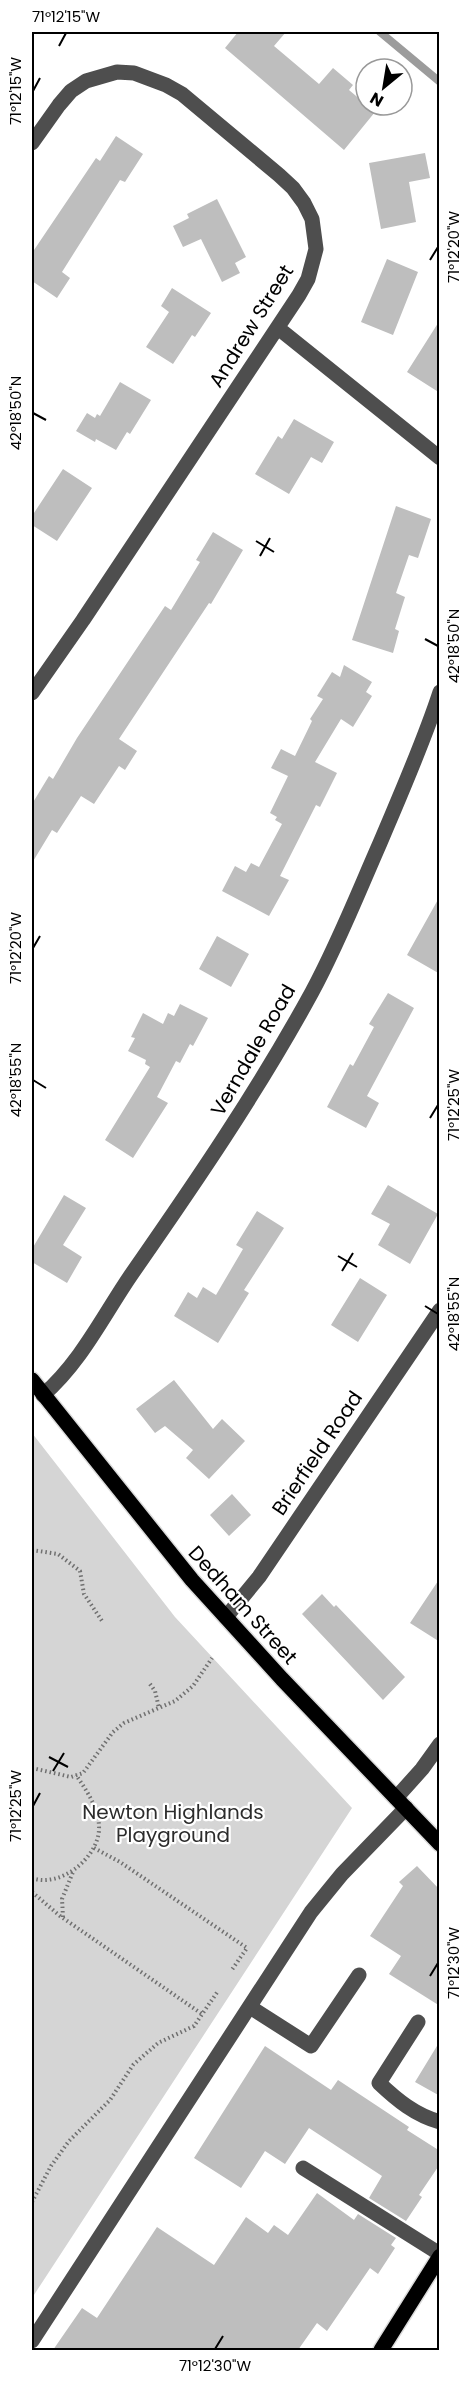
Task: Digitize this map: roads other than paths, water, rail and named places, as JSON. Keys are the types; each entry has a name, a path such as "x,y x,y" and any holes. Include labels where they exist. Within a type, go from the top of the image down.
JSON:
{"main road":[{"name":"Dedham Street","path":"32,1380 171,1556 440,1844"},
{"path":"381,2350 440,2255"}],"street":[{"name":"Andrew Street","path":"32,143 71,92 86,81 117,72 150,78 182,94 293,188 312,219 316,249 313,264 299,295 278,328 32,693"},
{"path":"278,328 440,458"},
{"name":"Verndale Road","path":"43,1395 59,1382 79,1356 209,1162 312,992 413,767 440,692"},
{"name":"Brierfield Road","path":"226,1617 259,1577 440,1310"},
{"path":"32,2341 327,1891 401,1803 440,1744"},
{"path":"250,2007 311,2046 359,1974"},
{"path":"418,2022 379,2083 397,2100 425,2117 440,2122"},
{"path":"303,2168 440,2255"}],"waterway":[{"path":"380,32 440,82"}],"park label":[{"name":"Newton Highlands Playground","path":"173,1824"}]}
